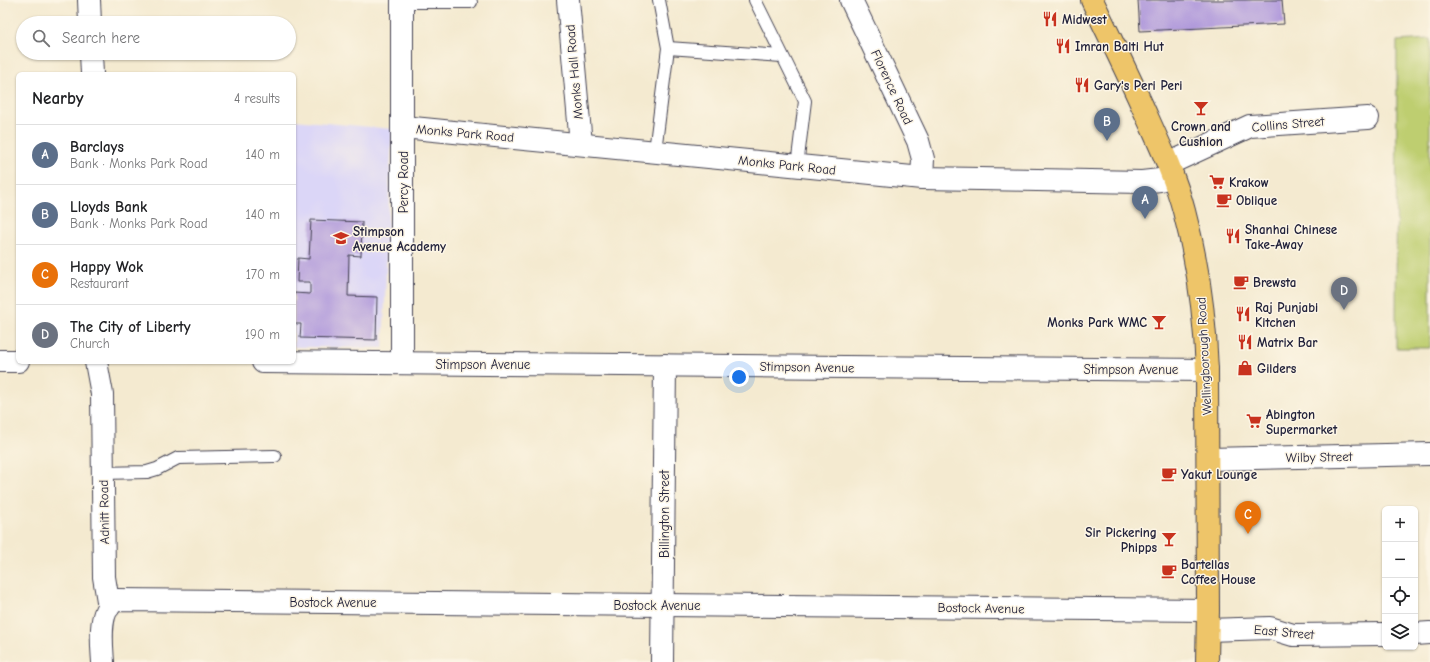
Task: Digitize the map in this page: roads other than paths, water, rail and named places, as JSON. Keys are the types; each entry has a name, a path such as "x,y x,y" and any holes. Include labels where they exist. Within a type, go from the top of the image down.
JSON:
{"main road":[{"name":"Wellingborough Road","path":"1092,0 1125,68 1170,170 1184,212 1197,267 1205,333 1207,370 1207,662"}],"street":[{"path":"89,0 90,16"},
{"name":"Monks Hall Road","path":"568,0 581,144"},
{"name":"Florence Road","path":"851,0 918,141 923,159 922,178"},
{"name":"Percy Road","path":"402,1 402,363"},
{"path":"91,60 92,72"},
{"name":"Collins Street","path":"1170,170 1250,126 1368,118"},
{"name":"Monks Park Road","path":"403,127 922,178 1142,182 1160,180 1170,170"},
{"path":"0,361 16,361"},
{"name":"Stimpson Avenue","path":"296,362 1207,370"},
{"name":"Adnitt Road","path":"96,364 102,394 104,577 109,606 105,614 102,631 103,662"},
{"name":"Billington Street","path":"662,662 665,365"},
{"name":"Wilby Street","path":"1208,459 1430,454"},
{"name":"Bostock Avenue","path":"109,606 116,600 663,605 1208,620"},
{"name":"East Street","path":"1208,620 1270,628 1293,635 1382,634"},
{"path":"1418,634 1430,633"}],"lane":[{"path":"655,151 668,48 659,0"},
{"path":"755,0 804,101 797,166"},
{"path":"402,1 471,2"},
{"path":"668,48 782,56"},
{"path":"103,473 152,470 178,458 275,456"}],"place":[{"name":"Midwest","path":"1050,19"},
{"name":"Imran Balti Hut","path":"1063,46"},
{"name":"Gary's Peri Peri","path":"1082,85"},
{"name":"Crown and Cushion","path":"1201,108"},
{"name":"Lloyds Bank","path":"1107,141"},
{"name":"Krakow","path":"1217,182"},
{"name":"Oblique","path":"1224,200"},
{"name":"Barclays","path":"1145,219"},
{"name":"Shanhai Chinese Take-Away","path":"1233,236"},
{"name":"Stimpson Avenue Academy","path":"341,238"},
{"name":"Brewsta","path":"1241,282"},
{"name":"The City of Liberty","path":"1344,310"},
{"name":"Raj Punjabi Kitchen","path":"1243,314"},
{"name":"Monks Park WMC","path":"1159,322"},
{"name":"Matrix Bar","path":"1245,342"},
{"name":"Gilders","path":"1245,368"},
{"name":"Abington Supermarket","path":"1254,421"},
{"name":"Yakut Lounge","path":"1169,474"},
{"name":"Happy Wok","path":"1248,534"},
{"name":"Sir Pickering Phipps","path":"1169,539"},
{"name":"Bartellas Coffee House","path":"1169,571"}]}
